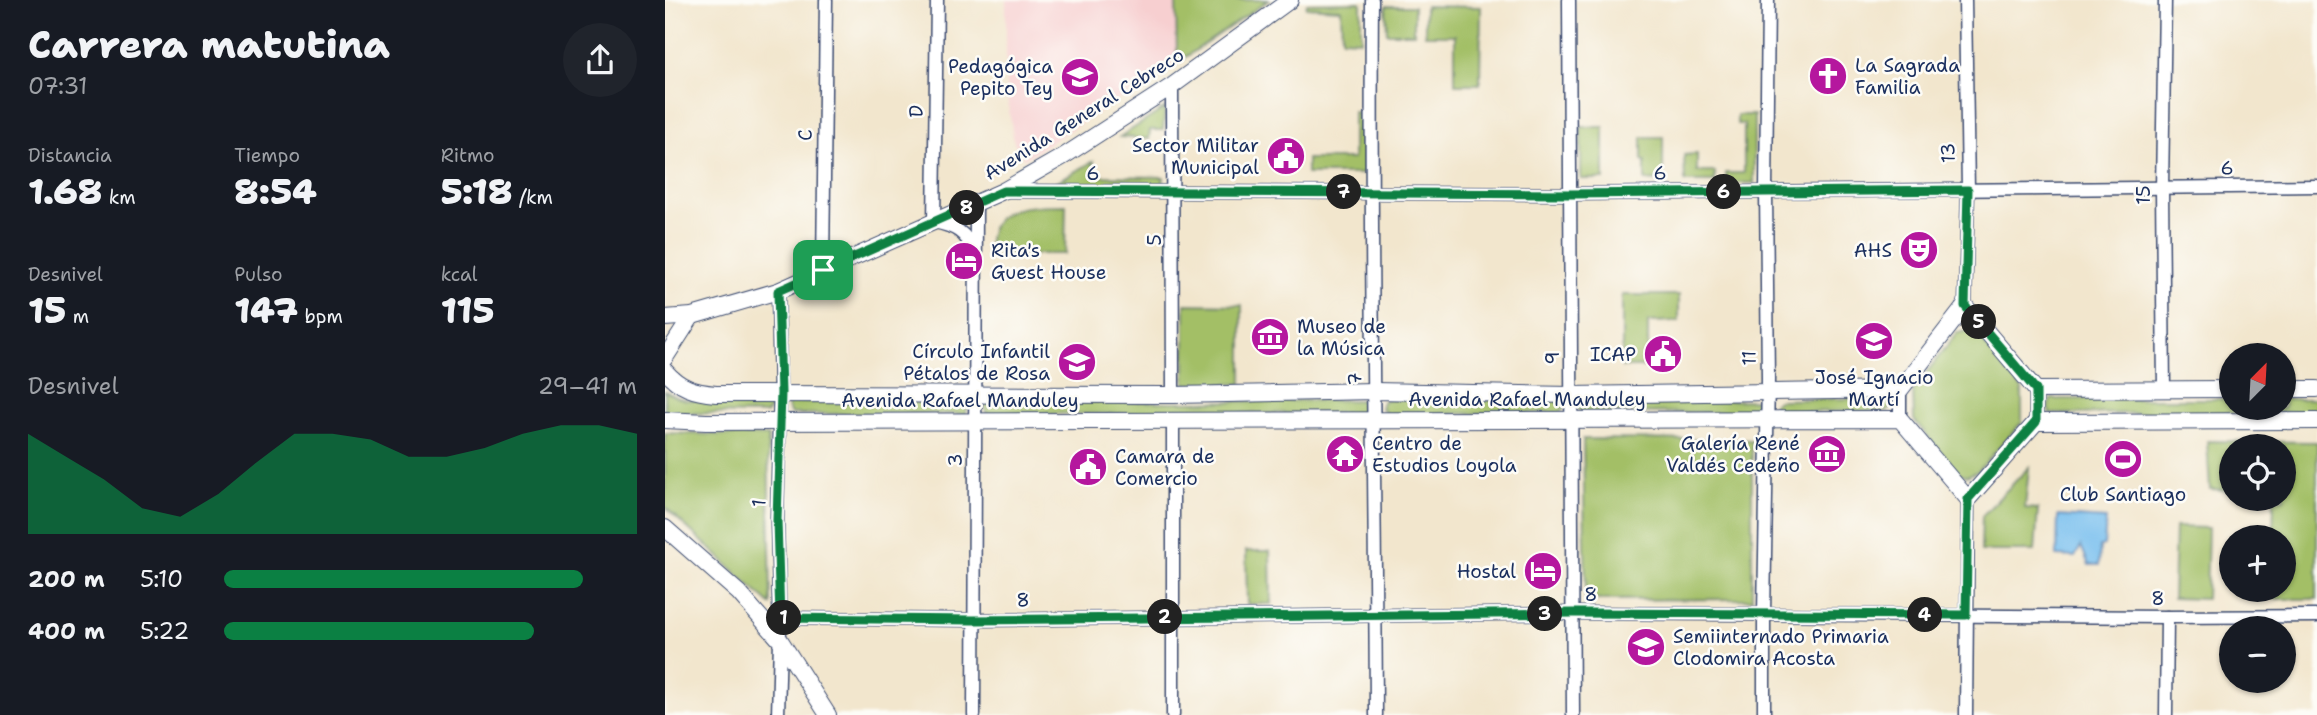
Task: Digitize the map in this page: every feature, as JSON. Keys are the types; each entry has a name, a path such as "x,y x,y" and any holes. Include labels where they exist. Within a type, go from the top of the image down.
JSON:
{"main road":[{"name":"Avenida General Cebreco","path":"665,318 692,316 778,291 976,205 1064,156 1172,86 1290,0"},
{"path":"1900,390 1965,306 2036,390 2219,389"},
{"path":"665,358 692,316"},
{"name":"Avenida Rafael Manduley","path":"665,371 678,385 694,392 1173,395 1375,391 1571,395 1900,390"},
{"path":"2296,389 2317,389"},
{"path":"1900,419 1968,499 2036,422 2317,421"},
{"name":"Avenida Rafael Manduley","path":"665,420 1900,419"},
{"path":"665,528 739,593 780,640 828,715"}],"street":[{"name":"C","path":"823,270 826,0"},
{"name":"D","path":"934,222 937,0"},
{"name":"7","path":"1372,0 1376,715"},
{"name":"9","path":"1569,0 1573,715"},
{"name":"11","path":"1764,715 1763,614 1768,392 1768,0"},
{"name":"13","path":"1965,0 1968,190 1965,306"},
{"name":"15","path":"2164,389 2162,189 2165,0"},
{"name":"5","path":"1172,86 1173,395"},
{"name":"6","path":"1003,191 1571,194 2317,186"},
{"name":"3","path":"974,715 976,205"},
{"path":"934,222 951,225 963,233 971,243 975,258"},
{"name":"1","path":"778,291 781,393 777,520 780,618 778,715"},
{"path":"1900,390 1900,419"},
{"path":"2036,390 2036,422"},
{"path":"1173,421 1173,715"},
{"path":"1966,715 1968,499"},
{"name":"8","path":"780,618 973,620 1573,613 2317,616"},
{"path":"2166,715 2167,617"}],"shaded area":[{"name":"Pedagógica Pepito Tey","path":"1006,0 1269,0 1177,63 1024,159 1014,142 1006,91"}],"green space":[{"path":"1176,0 1269,0 1177,63"},
{"path":"1361,2 1361,40 1342,39 1341,9 1306,7 1307,3"},
{"path":"1386,6 1414,6 1414,33 1387,33"},
{"path":"1425,6 1481,7 1480,84 1455,84 1455,35 1425,35"},
{"path":"1165,108 1163,130 1150,130 1149,139 1120,137"},
{"path":"1353,112 1364,112 1364,174 1307,174 1307,159 1353,159"},
{"path":"1737,115 1754,115 1754,183 1726,183 1726,173 1744,173 1744,124 1737,124"},
{"path":"1581,127 1604,127 1604,179 1581,179"},
{"path":"1642,137 1663,137 1663,180 1645,181"},
{"path":"1697,154 1697,172 1715,172 1715,182 1685,182 1684,155"},
{"path":"1094,161 1094,176 1164,177 1163,185 1047,187"},
{"path":"1066,205 1065,254 989,254 990,233 1003,215 1023,207"},
{"path":"1622,295 1679,295 1679,321 1648,322 1648,367 1622,367"},
{"path":"1185,304 1242,305 1242,384 1185,384"},
{"path":"1974,331 2022,389 2022,422 1978,471 1967,476 1957,472 1914,420 1913,390 1957,333"},
{"path":"665,391 687,400 764,400 770,403 771,408 766,414 665,413"},
{"path":"1886,398 1891,402 1888,411 1775,412 1773,404 1778,400"},
{"path":"2051,399 2219,399 2219,413 2050,414 2048,407"},
{"path":"2296,399 2317,399 2317,412 2296,412"},
{"path":"1361,400 1366,404 1363,413 986,414 985,405 990,401"},
{"path":"1558,400 1564,407 1560,413 1387,414 1381,408 1383,401"},
{"path":"1757,400 1761,406 1758,412 1580,413 1578,409 1580,402"},
{"path":"791,401 961,402 967,409 966,414 791,414 787,407"},
{"path":"665,433 768,436 771,605 665,507"},
{"path":"1583,439 1752,440 1752,599 1586,600"},
{"path":"2207,441 2219,441 2219,489 2210,489"},
{"path":"2296,442 2317,442 2317,599 2296,599 2296,525 2273,525 2274,511 2296,511"},
{"path":"2029,467 2025,508 2038,509 2035,551 1981,551 1982,516"},
{"path":"2175,527 2208,528 2206,599 2173,598"},
{"path":"1246,551 1270,551 1271,604 1247,604"}],"water":[{"path":"2058,516 2106,519 2099,565 2089,565 2081,546 2075,557 2057,556"}],"place":[{"name":"La Sagrada Familia","path":"1828,76"},
{"name":"Pedagógica Pepito Tey","path":"1080,77"},
{"name":"Sector Militar Municipal","path":"1286,156"},
{"name":"AHS","path":"1919,250"},
{"name":"Rita's Guest House","path":"964,261"},
{"name":"Museo de la Música","path":"1270,337"},
{"name":"José Ignacio Martí","path":"1874,341"},
{"name":"ICAP","path":"1663,354"},
{"name":"Círculo Infantil Pétalos de Rosa","path":"1077,362"},
{"name":"Centro de Estudios Loyola","path":"1345,454"},
{"name":"Galería René Valdés Cedeño","path":"1827,454"},
{"name":"Club Santiago","path":"2123,459"},
{"name":"Camara de Comercio","path":"1088,467"},
{"name":"Hostal","path":"1543,571"},
{"name":"Semiinternado Primaria Clodomira Acosta","path":"1646,647"}],"route":[{"path":"1968,190 1965,306 2036,390 2036,422 1968,499 1966,615 1573,613 973,620 780,618 777,520 781,393 778,291 823,270 1003,191 1571,194 1968,190"}]}
